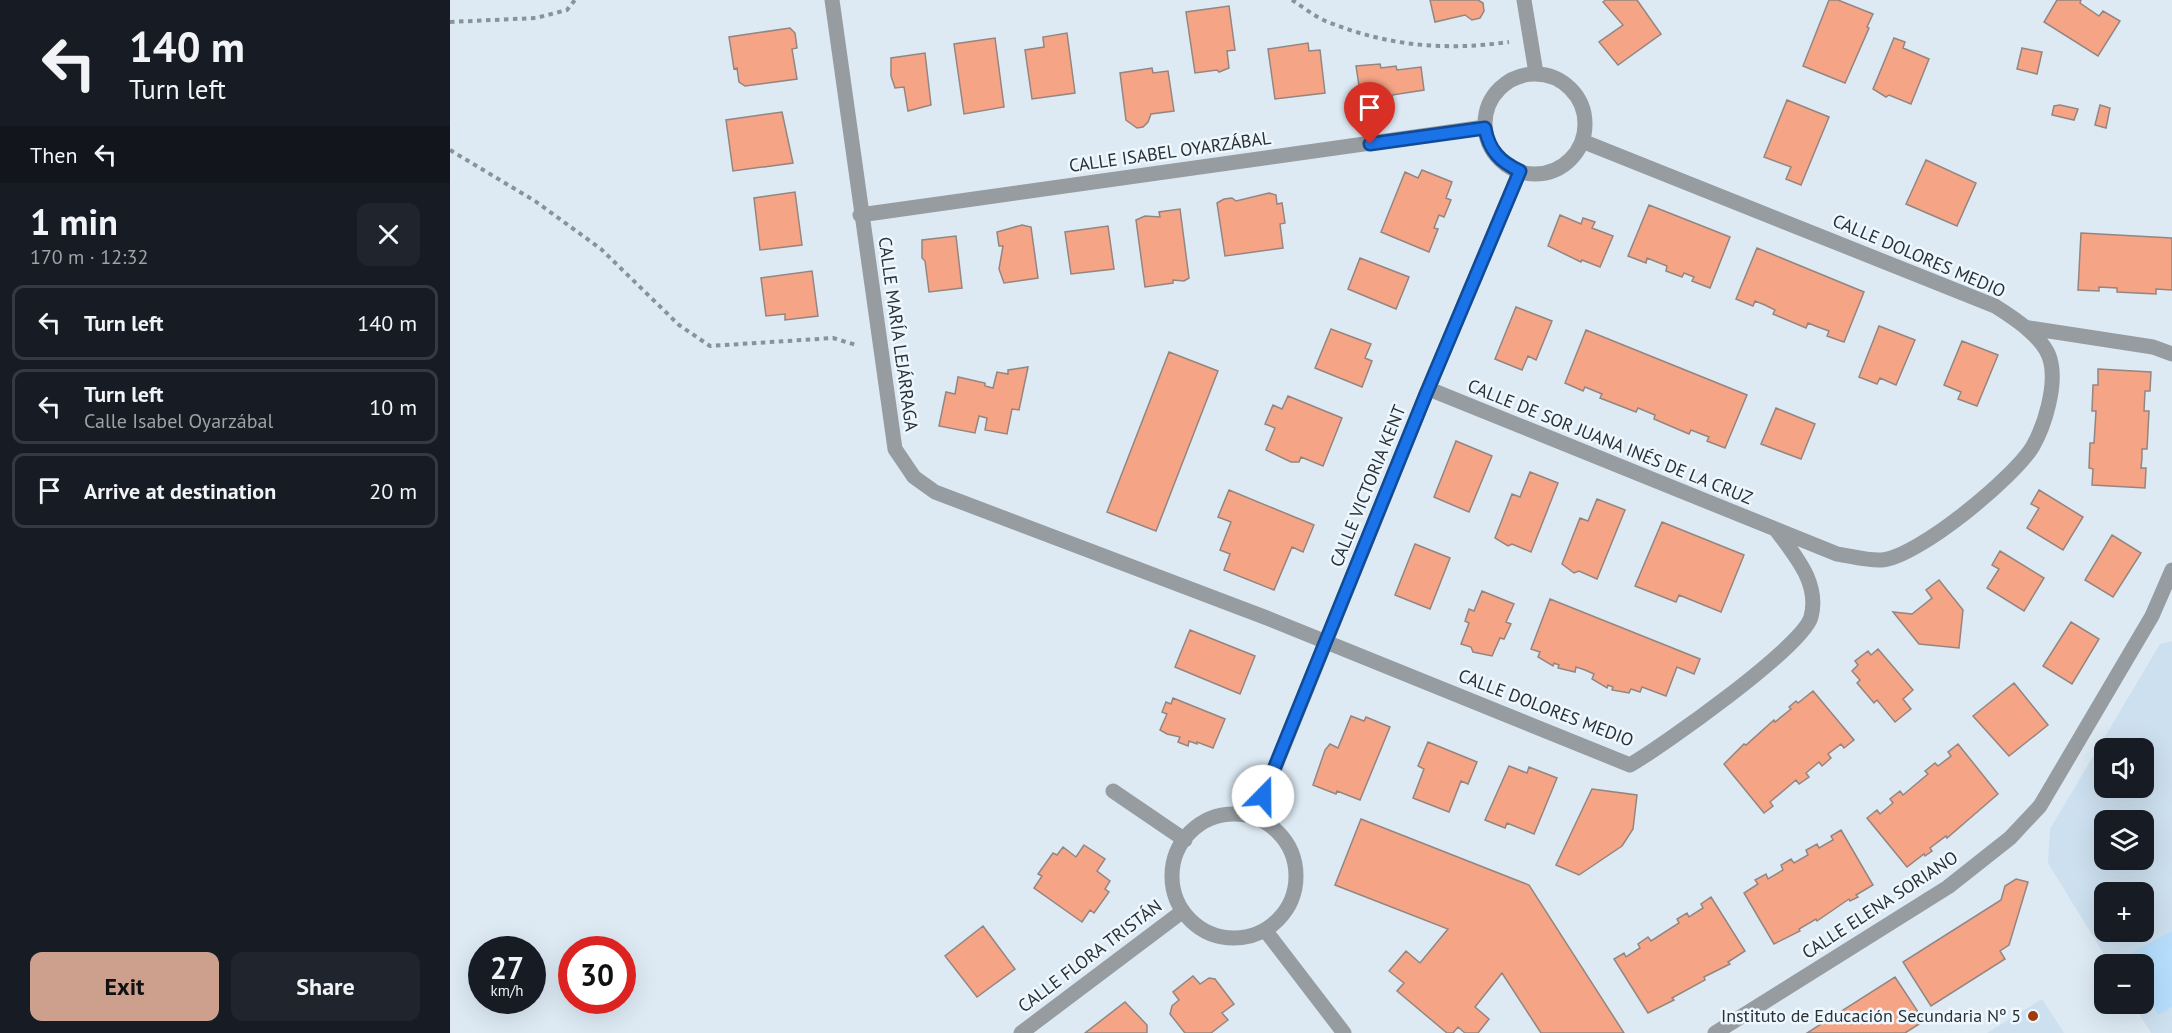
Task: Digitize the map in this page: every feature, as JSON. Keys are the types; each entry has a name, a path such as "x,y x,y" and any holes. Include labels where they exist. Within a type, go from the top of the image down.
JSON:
{"street":[{"name":"CALLE MARÍA LEJÁRRAGA","path":"832,0 860,215 895,449 914,477 935,492 1326,643"},
{"path":"1524,0 1536,74"},
{"path":"1536,74 1560,80 1574,92 1584,111 1585,124 1582,141 1568,162 1554,170 1529,174 1505,164 1494,153 1485,128 1486,110 1495,93 1509,81 1521,75 1536,74"},
{"name":"CALLE ISABEL OYARZÁBAL","path":"860,215 1485,128"},
{"name":"CALLE DOLORES MEDIO","path":"1582,141 1995,306 2029,328 2052,362 2050,406 2032,447 1999,484 1928,541 1883,560 1837,554 1777,531"},
{"name":"CALLE VICTORIA KENT","path":"1255,817 1520,171"},
{"path":"2029,328 2154,347 2172,354"},
{"name":"CALLE DE SOR JUANA INÉS DE LA CRUZ","path":"1429,389 1777,531"},
{"name":"CALLE DOLORES MEDIO","path":"1326,643 1630,765 1663,746 1790,647 1811,619 1812,597 1806,571 1777,531"},
{"name":"CALLE ELENA SORIANO","path":"1715,1033 1948,887 2010,838 2040,806 2152,616 2172,570"},
{"path":"1113,791 1185,840"},
{"path":"1222,815 1255,817 1274,828 1288,845 1297,871 1295,892 1282,917 1265,930 1244,937 1222,937 1198,926 1183,911 1174,890 1172,868 1178,849 1202,822 1222,815"},
{"name":"CALLE FLORA TRISTÁN","path":"1021,1033 1183,911"},
{"path":"1265,930 1344,1033"}],"path":[{"path":"450,22 536,18 567,10 575,0"},
{"path":"1292,0 1325,22 1392,42 1466,48 1530,39"},
{"path":"450,150 535,201 601,249 679,325 710,346 833,338 880,352"}],"shaded area":[{"path":"2172,641 2172,1033 2151,1033 2139,1014 2154,1014 2154,954 2104,954 2096,942 2154,942 2154,882 2094,882 2094,938 2048,863 2050,829 2094,755 2094,798 2154,798 2154,738 2104,738 2160,644"},
{"path":"2172,931 2172,1007 2158,1015 2154,1008 2154,954 2130,954"},
{"name":"Instituto de Educación Secundaria Nº 5","path":"2042,999 2064,1033 1987,1033"}],"building":[{"path":"1430,0 1478,0 1483,3 1484,11 1480,18 1472,20 1465,15 1435,22"},
{"path":"1606,0 1637,0 1661,34 1618,65 1599,42 1623,25 1603,2"},
{"path":"1829,0 1838,0 1873,14 1845,83 1803,66"},
{"path":"2057,0 2081,0 2080,3 2099,16 2103,11 2120,21 2098,56 2044,22"},
{"path":"1229,6 1235,50 1227,51 1229,68 1219,72 1217,70 1195,73 1186,12"},
{"path":"790,28 795,33 797,48 792,49 797,79 745,86 739,82 737,68 734,69 729,37"},
{"path":"1067,33 1075,93 1032,99 1025,50 1044,47 1043,37"},
{"path":"995,38 1004,107 964,114 954,44"},
{"path":"1894,38 1905,42 1903,48 1929,59 1911,104 1889,95 1886,97 1873,89"},
{"path":"1308,43 1309,51 1320,50 1325,93 1275,99 1268,49"},
{"path":"2022,48 2042,52 2037,74 2017,69"},
{"path":"925,53 931,105 908,111 904,87 895,88 891,76 891,58"},
{"path":"1380,64 1381,68 1396,66 1397,70 1421,67 1424,90 1392,95 1393,101 1362,105 1356,66"},
{"path":"1152,68 1153,73 1168,71 1174,111 1151,114 1143,127 1137,128 1126,120 1120,73"},
{"path":"1787,100 1829,117 1801,185 1786,179 1791,167 1764,157"},
{"path":"2100,105 2110,108 2106,128 2095,125"},
{"path":"2054,106 2078,109 2074,120 2052,115"},
{"path":"782,112 793,163 733,171 726,120"},
{"path":"1926,160 1976,183 1957,226 1906,204"},
{"path":"1422,170 1452,182 1446,198 1451,200 1444,217 1439,215 1434,228 1438,229 1429,252 1381,232 1405,172 1418,178"},
{"path":"795,192 802,245 760,250 754,198"},
{"path":"1269,193 1276,195 1277,204 1282,203 1285,223 1280,224 1283,248 1225,256 1217,203 1224,199 1232,198 1236,201"},
{"path":"1649,205 1730,237 1710,288 1692,281 1694,277 1684,273 1682,277 1666,271 1667,266 1647,258 1646,263 1628,256"},
{"path":"1180,209 1189,278 1184,281 1173,280 1173,283 1145,287 1136,220 1145,216 1160,217 1159,212"},
{"path":"1560,215 1581,224 1583,218 1595,222 1592,228 1613,236 1600,267 1582,260 1581,262 1548,246"},
{"path":"1022,225 1031,227 1038,278 1004,283 999,269 1003,246 999,246 997,232"},
{"path":"1108,226 1114,269 1071,274 1065,232"},
{"path":"2081,233 2172,238 2172,290 2156,289 2156,294 2117,292 2117,288 2099,287 2099,291 2078,290"},
{"path":"956,236 962,288 929,292 925,261 922,258 922,240"},
{"path":"1757,248 1864,292 1844,342 1827,336 1829,331 1808,323 1806,328 1773,314 1775,310 1755,301 1753,306 1736,299"},
{"path":"1360,258 1409,277 1396,309 1348,289"},
{"path":"812,271 818,316 785,320 785,314 766,316 761,278"},
{"path":"1516,307 1552,321 1536,360 1528,356 1522,370 1495,359"},
{"path":"1879,326 1915,340 1896,385 1880,378 1877,384 1859,377"},
{"path":"1331,329 1371,344 1365,358 1372,361 1362,387 1315,368"},
{"path":"1586,330 1747,395 1725,448 1707,441 1709,437 1691,430 1689,434 1654,419 1655,415 1638,408 1636,412 1600,398 1602,394 1585,387 1583,391 1565,383"},
{"path":"1962,341 1998,355 1977,406 1958,399 1961,392 1944,385"},
{"path":"1169,352 1218,371 1156,531 1107,512"},
{"path":"1028,367 1019,410 1012,409 1007,434 985,430 987,418 979,416 975,433 939,426 946,392 955,394 958,377 985,383 985,386 993,388 997,372 1008,374 1008,370"},
{"path":"2098,369 2151,372 2150,391 2145,391 2144,411 2149,411 2147,449 2142,449 2141,468 2146,468 2145,488 2092,485 2093,469 2089,468 2090,443 2094,443 2096,411 2092,411 2093,385 2098,385"},
{"path":"1288,396 1342,418 1323,466 1301,457 1299,462 1291,462 1266,450 1275,428 1265,424 1273,405 1282,409"},
{"path":"1776,408 1815,424 1801,459 1761,444"},
{"path":"1456,441 1492,456 1469,512 1434,497"},
{"path":"1530,472 1558,483 1531,552 1512,544 1508,546 1495,538 1512,494 1520,497"},
{"path":"1229,490 1314,525 1303,552 1292,547 1274,590 1224,570 1230,554 1220,550 1231,522 1218,517"},
{"path":"2039,490 2083,517 2063,550 2027,528 2039,508 2031,504"},
{"path":"1597,499 1625,510 1597,579 1579,571 1574,573 1562,564 1580,518 1588,521"},
{"path":"1662,522 1744,555 1721,612 1679,595 1676,602 1635,586"},
{"path":"2112,535 2141,553 2113,597 2085,580"},
{"path":"1415,544 1450,558 1430,609 1395,595"},
{"path":"2000,551 2044,578 2024,611 1987,588 1999,569 1992,565"},
{"path":"1939,580 1963,610 1959,648 1919,644 1893,612 1912,614 1932,598 1926,590"},
{"path":"1482,591 1514,604 1506,622 1511,624 1504,639 1500,638 1492,656 1473,652 1471,647 1461,644 1469,623 1465,621 1469,609 1474,611"},
{"path":"1550,599 1700,659 1694,674 1677,667 1666,696 1642,687 1640,692 1631,689 1629,693 1612,690 1613,687 1608,685 1607,688 1592,679 1594,674 1585,670 1576,667 1575,672 1558,668 1559,665 1554,663 1553,666 1538,657 1540,652 1531,649"},
{"path":"2071,622 2099,639 2072,684 2043,666"},
{"path":"1190,630 1255,656 1240,694 1175,667"},
{"path":"1878,649 1913,690 1903,699 1911,709 1895,722 1877,700 1874,703 1857,683 1860,680 1852,671 1858,665 1855,661 1868,651 1871,655"},
{"path":"2014,683 2048,725 2009,756 1973,716"},
{"path":"1813,691 1854,740 1844,748 1841,744 1828,754 1831,758 1822,766 1819,762 1806,773 1809,777 1799,784 1796,780 1770,802 1773,806 1764,813 1724,764 1744,744 1746,745 1774,720 1775,722 1791,709 1789,707 1796,701 1798,703"},
{"path":"1173,698 1225,719 1213,748 1189,741 1188,746 1178,742 1180,737 1160,730 1167,714 1162,712 1166,702 1171,704"},
{"path":"1351,716 1364,721 1366,717 1390,727 1360,800 1313,785 1325,750 1330,744 1338,748"},
{"path":"1428,742 1477,762 1468,784 1461,781 1449,812 1413,798 1424,769 1418,766"},
{"path":"1958,744 1998,794 1947,838 1946,836 1930,848 1932,851 1907,867 1867,818 1877,810 1880,814 1893,803 1890,799 1900,791 1903,795 1928,774 1925,771 1935,763 1938,766 1951,756 1948,752"},
{"path":"1509,766 1527,773 1529,767 1557,778 1534,834 1507,823 1505,828 1485,820"},
{"path":"1592,789 1637,795 1633,829 1622,846 1579,875 1556,865"},
{"path":"1361,819 1529,885 1624,1033 1541,1033 1502,973 1475,1007 1489,1019 1478,1033 1465,1033 1458,1027 1453,1033 1447,1033 1397,991 1404,983 1389,971 1406,951 1420,963 1448,929 1335,885"},
{"path":"1841,830 1873,885 1856,895 1858,897 1850,901 1849,899 1817,921 1816,919 1799,929 1800,931 1774,944 1744,893 1758,884 1755,880 1766,874 1768,879 1783,870 1781,865 1791,859 1794,863 1808,855 1806,850 1817,844 1819,848 1833,840 1831,836"},
{"path":"1084,845 1105,859 1097,871 1110,881 1105,889 1109,892 1094,913 1090,910 1082,922 1034,888 1042,876 1038,874 1053,853 1057,855 1063,847 1076,857"},
{"path":"2016,879 2028,882 2009,945 2000,951 2005,959 1931,1006 1903,962 2001,900 2005,886"},
{"path":"1711,897 1745,951 1728,962 1730,964 1704,977 1705,980 1672,998 1674,1000 1648,1013 1614,959 1624,953 1626,957 1640,948 1638,944 1648,937 1651,941 1679,923 1677,919 1687,913 1689,917 1703,908 1701,904"},
{"path":"983,926 1015,969 977,997 945,956"},
{"path":"1193,976 1200,984 1209,978 1215,979 1234,1004 1222,1013 1228,1020 1211,1033 1185,1033 1170,1014 1172,1006 1179,1000 1173,992"},
{"path":"1895,977 1924,1021 1905,1033 1807,1033"},
{"path":"1125,1002 1147,1025 1147,1033 1085,1033"}],"place":[{"name":"Instituto de Educación Secundaria Nº 5","path":"2033,1016"}],"route":[{"path":"1263,796 1426,394 1520,171 1505,164 1494,153 1486,138 1485,128 1370,144"}]}
